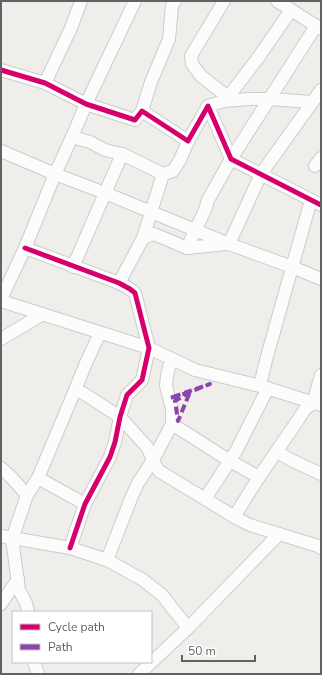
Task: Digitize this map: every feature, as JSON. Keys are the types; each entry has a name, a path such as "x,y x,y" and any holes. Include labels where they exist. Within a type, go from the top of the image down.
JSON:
{"street":[{"path":"45,83 71,28 81,1"},
{"path":"135,1 86,104 55,174 25,248 1,300 149,348 195,370 264,387 317,404"},
{"path":"1,70 45,83 86,104 135,120 142,110 151,82 170,39 172,6 175,1"},
{"path":"224,1 191,56 192,64 201,76 226,99"},
{"path":"187,248 205,210 208,200 231,159 318,27 277,1"},
{"path":"226,99 258,58 291,10"},
{"path":"229,244 261,174 321,90"},
{"path":"72,137 90,142 105,150 122,154 163,174 173,171 208,106 226,99 312,102"},
{"path":"205,499 230,461 244,436 264,387 266,360 292,267 316,202 231,159 208,106"},
{"path":"142,110 188,141"},
{"path":"1,151 55,174 105,192 229,244 321,279"},
{"path":"73,267 122,154"},
{"path":"119,283 143,238 163,174"},
{"path":"143,238 154,234 187,248 229,244"},
{"path":"25,248 119,283 135,293 149,348 142,380 127,395 110,457 85,504 70,548"},
{"path":"1,339 43,314"},
{"path":"28,611 26,603 19,590 18,579 7,538 38,478 100,333"},
{"path":"107,560 138,483 153,460 172,424 172,409 166,386 171,359"},
{"path":"317,404 321,375"},
{"path":"75,390 120,417 147,447 159,471 234,517 250,525 320,544"},
{"path":"234,517 305,409 317,404"},
{"path":"172,424 230,461 259,477"},
{"path":"277,452 321,474"},
{"path":"1,468 28,495"},
{"path":"38,478 85,504"},
{"path":"152,662 188,628 279,534"},
{"path":"7,538 70,548 107,560 143,580 162,595 188,628"},
{"path":"1,604 18,579"},
{"path":"34,663 38,674"},
{"path":"139,674 151,663"}],"marked path":[{"path":"190,392 170,398 210,384 190,392 175,401 178,421 190,392"}],"cycle path":[{"path":"1,70 45,83 86,104 135,120 142,111 188,141 208,106 231,159 321,205"},
{"path":"25,248 119,283 135,293 149,348 142,380 127,395 110,457 85,504 70,548"}]}
